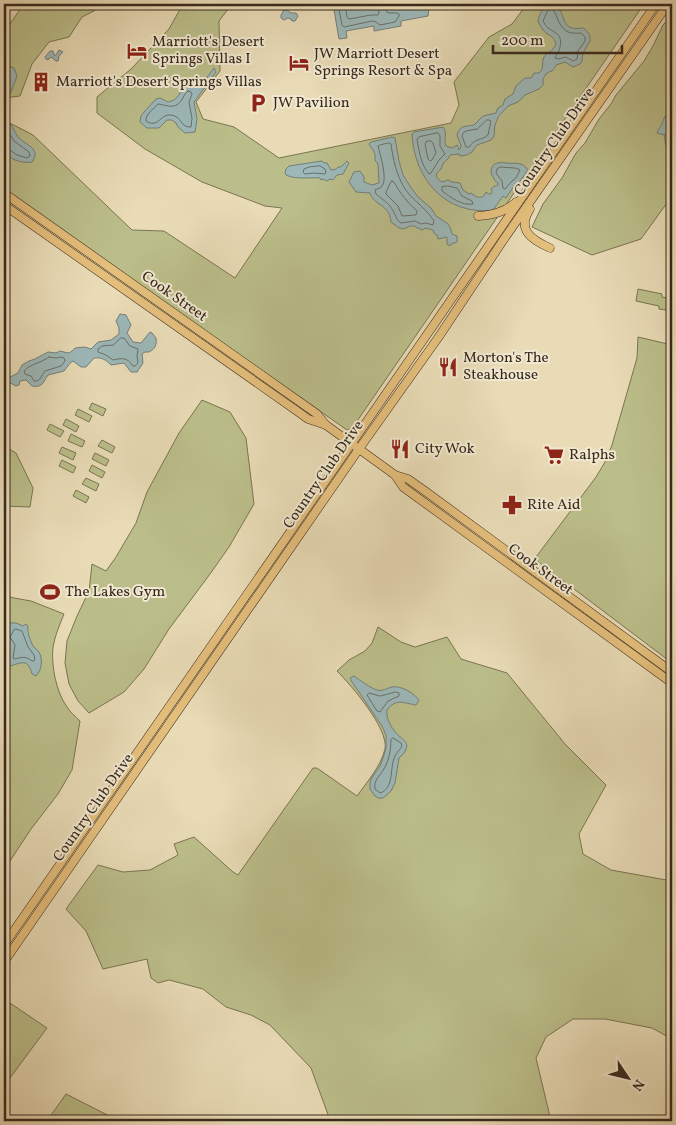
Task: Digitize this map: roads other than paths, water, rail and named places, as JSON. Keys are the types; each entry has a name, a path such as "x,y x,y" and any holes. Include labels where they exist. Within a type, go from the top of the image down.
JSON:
{"main road":[{"name":"Country Club Drive","path":"4,945 656,4"},
{"name":"Country Club Drive","path":"4,962 668,4"},
{"path":"478,216 494,214 510,206 539,173"},
{"path":"544,182 527,213 525,222 527,233 532,240 550,248"},
{"name":"Cook Street","path":"4,193 317,414 326,425 352,444 395,475 408,480 672,672"},
{"name":"Cook Street","path":"4,205 308,419 326,425"},
{"name":"Cook Street","path":"395,475 403,486 448,520 672,683"},
{"path":"289,550 310,511 308,506"},
{"path":"448,520 456,520 465,526 471,526"}],"water":[{"path":"333,4 387,4 391,8 408,4 429,7 428,16 401,21 401,26 374,31 374,26 346,31 347,38 339,39"},
{"path":"549,4 558,7 568,26 584,28 590,35 590,41 583,53 582,61 573,67 565,62 556,65 552,71 546,74 543,79 543,85 539,89 508,106 498,117 494,136 491,140 477,145 467,155 450,155 437,173 437,177 442,182 448,180 460,183 463,190 478,197 482,197 486,192 491,194 491,189 498,185 491,172 495,164 518,164 523,165 528,170 506,198 503,196 493,210 476,210 461,207 447,200 426,179 414,150 412,134 414,132 443,127 446,146 452,148 457,145 459,150 461,146 457,135 460,129 474,125 483,116 496,113 498,108 503,105 505,99 513,94 516,86 525,78 531,78 534,73 541,71 544,57 556,44 553,38 543,30 538,21 542,11"},
{"path":"284,10 296,13 298,16 295,21 281,18"},
{"path":"59,50 63,52 59,56 58,61 51,57 48,60 46,59 45,57 50,51 53,51 54,55 56,55"},
{"path":"8,66 14,68 17,76 11,92 4,99 4,78"},
{"path":"214,68 216,72 194,102 197,119 195,132 185,133 172,120 167,120 159,128 147,128 140,122 141,116 156,99 160,98 168,102 175,99 185,84 192,87 199,85"},
{"path":"669,112 671,117 670,127 665,135 657,133 665,116"},
{"path":"4,117 18,137 34,150 35,157 32,162 17,161 4,154"},
{"path":"392,137 395,138 403,175 418,197 431,208 436,216 447,223 452,234 457,236 457,242 450,246 447,244 447,237 438,239 433,230 426,228 422,230 410,226 404,229 399,228 391,222 388,211 375,201 370,193 356,192 349,182 354,172 360,171 364,177 364,182 372,185 379,183 378,164 369,144"},
{"path":"322,161 327,163 331,170 341,167 347,161 349,163 343,174 337,175 333,180 298,178 286,175 286,169 289,166"},
{"path":"120,314 126,315 131,325 127,333 133,342 141,343 150,332 156,338 154,348 142,354 143,363 137,372 131,372 124,363 111,365 104,359 94,358 86,367 81,367 73,361 71,362 64,371 48,375 42,384 38,386 32,386 26,380 20,381 19,385 16,386 7,381 8,378 18,373 22,365 48,352 56,353 60,351 68,353 75,348 85,347 91,349 98,342 111,340 119,334 116,321"},
{"path":"9,623 23,626 26,624 28,626 28,633 33,646 39,652 41,658 41,668 36,676 32,674 27,664 22,663 10,666 6,663 10,646 5,642 4,635 8,630"},
{"path":"354,676 375,689 383,690 396,687 411,693 419,700 416,705 397,703 390,706 387,710 390,724 407,745 405,752 399,758 395,783 391,791 383,798 375,796 370,789 370,783 384,755 386,735 352,682 350,678"}],"waterway":[{"path":"670,113 672,106"},
{"path":"664,135 666,146 672,151"}],"place":[{"name":"Marriott's Desert Springs Villas I","path":"137,51"},
{"name":"JW Marriott Desert Springs Resort & Spa","path":"299,63"},
{"name":"Marriott's Desert Springs Villas","path":"41,82"},
{"name":"JW Pavilion","path":"258,103"},
{"name":"Morton's The Steakhouse","path":"448,367"},
{"name":"City Wok","path":"400,449"},
{"name":"Ralphs","path":"554,455"},
{"name":"Rite Aid","path":"512,505"},
{"name":"The Lakes Gym","path":"50,592"}]}
